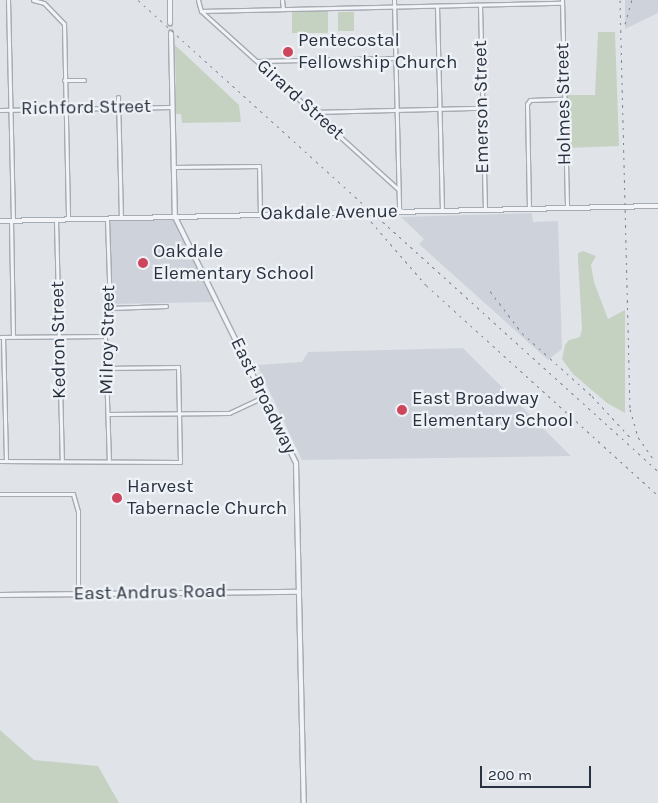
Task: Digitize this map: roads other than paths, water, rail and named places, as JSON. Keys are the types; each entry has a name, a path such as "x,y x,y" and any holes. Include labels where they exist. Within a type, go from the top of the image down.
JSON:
{"street":[{"path":"8,0 14,337"},
{"path":"33,0 44,3 64,24 68,219"},
{"path":"170,0 170,23"},
{"path":"198,0 201,11 562,2"},
{"path":"282,0 283,9"},
{"path":"394,0 399,212"},
{"name":"Holmes Street","path":"562,2 566,208"},
{"name":"Emerson Street","path":"480,5 485,210"},
{"path":"437,6 442,211"},
{"name":"Girard Street","path":"201,11 398,190"},
{"name":"East Broadway","path":"171,33 175,217 296,462 304,803"},
{"path":"256,61 395,58"},
{"path":"64,80 84,80"},
{"path":"118,96 121,218"},
{"path":"529,209 527,106 533,100 564,99"},
{"name":"Richford Street","path":"0,110 172,107"},
{"path":"312,112 482,108"},
{"path":"174,167 259,166 260,215"},
{"name":"Oakdale Avenue","path":"0,221 658,206"},
{"name":"Milroy Street","path":"107,218 110,308 105,336 109,462"},
{"name":"Kedron Street","path":"56,220 62,461"},
{"path":"110,308 166,306"},
{"path":"6,461 2,337 105,336"},
{"path":"0,461 180,462 178,367 106,368"},
{"path":"108,414 230,413 264,397"},
{"path":"0,494 73,494 79,522 78,594"},
{"name":"East Andrus Road","path":"0,595 299,592"}],"tunnel":[{"path":"170,23 171,33"}],"railway":[{"path":"138,0 658,471"},
{"path":"620,0 630,409 638,437 655,461"},
{"path":"625,24 632,0"},
{"path":"361,210 426,285 658,495"},
{"path":"490,291 522,333 592,396 630,437"}],"place":[{"name":"Pentecostal Fellowship Church","path":"288,52"},
{"name":"Oakdale Elementary School","path":"143,263"},
{"name":"East Broadway Elementary School","path":"402,410"},
{"name":"Harvest Tabernacle Church","path":"117,498"}]}
